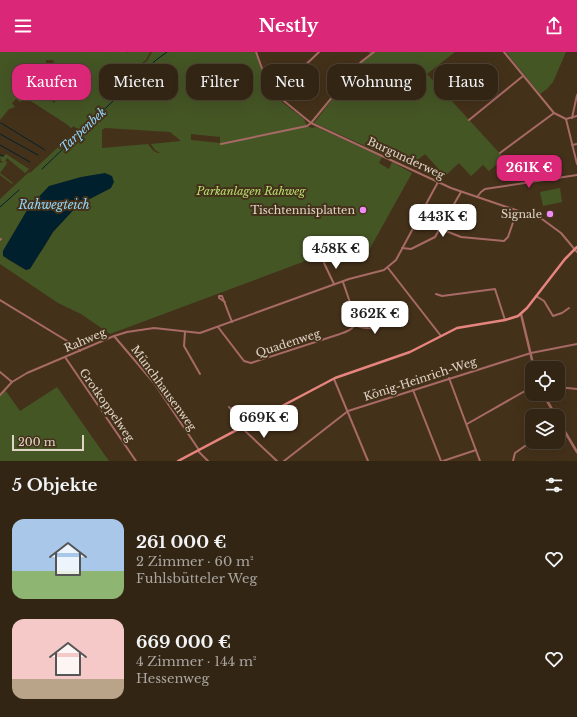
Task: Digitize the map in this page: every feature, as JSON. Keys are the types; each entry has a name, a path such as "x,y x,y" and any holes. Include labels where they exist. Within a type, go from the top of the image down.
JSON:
{"main road":[{"path":"178,461 334,379 410,352 457,328 515,318 536,296 576,248"}],"street":[{"name":"Burgunderweg","path":"256,52 261,66"},
{"path":"306,64 319,52"},
{"path":"367,52 370,55"},
{"path":"221,144 307,126 312,123 361,62 374,52"},
{"path":"504,52 554,113 566,119 577,116"},
{"path":"469,120 523,76"},
{"path":"572,118 577,95"},
{"name":"Burgunderweg","path":"283,100 312,123 438,182 461,192 542,219 551,225 576,248 577,252"},
{"path":"500,153 554,113"},
{"path":"566,119 577,164"},
{"path":"572,145 577,144"},
{"path":"477,197 486,189 577,175"},
{"path":"438,182 396,260 388,268 441,336"},
{"path":"402,248 408,250 435,237 461,192"},
{"path":"441,229 461,237 504,241 508,237 517,210"},
{"path":"324,263 334,284"},
{"name":"Rahweg","path":"0,395 12,382 26,373 65,358 114,336 127,332 154,328 200,333 334,284 388,268"},
{"path":"343,282 356,317 355,325 364,329 373,328 382,323 387,316"},
{"path":"436,294 442,296 495,288 505,320"},
{"path":"536,296 544,301 553,316 562,314 569,308"},
{"path":"0,300 77,347 80,351"},
{"path":"225,302 232,322"},
{"path":"520,314 533,361"},
{"name":"Quadenweg","path":"218,327 244,361 251,363 340,334 350,330 355,325"},
{"path":"185,332 184,346 200,374"},
{"name":"Münchhausenweg","path":"114,336 154,383 198,451 208,461"},
{"name":"König-Heinrich-Weg","path":"284,461 348,411 531,353 577,344"},
{"name":"Grotkoppelweg","path":"65,358 136,461"},
{"path":"0,372 12,382"},
{"path":"449,378 480,461"},
{"path":"334,379 368,461"},
{"path":"565,388 577,389"},
{"path":"414,390 442,461 476,450"},
{"path":"467,424 525,391"},
{"path":"229,407 242,427 277,461"},
{"path":"565,434 577,452"},
{"path":"513,461 515,452 525,446"}],"green space":[{"name":"Parkanlagen Rahweg","path":"0,52 150,52 146,60 140,64 99,64 99,100 178,100 178,64 142,64 147,61 152,52 255,52 261,68 261,100 280,100 304,119 307,126 312,128 316,127 382,157 379,163 389,169 392,162 412,173 368,252 353,258 348,245 110,334 81,314 58,303 0,264 0,242 2,239 0,238 0,199 78,129 73,126 71,128 29,100 50,100 54,103 56,100 91,100 91,64 54,64 53,60 46,60 46,64 12,64 12,100 15,100 12,103 15,107 9,109 0,120","holes":["105,128 170,132 181,141 151,144 155,150 160,153 155,152 148,144 102,148 102,130","191,134 220,137 220,143 191,140","111,188 78,205 53,232 43,249 26,270 7,259 3,251 29,207"]},
{"path":"368,52 455,52 440,64 434,64 434,68 427,74 434,82 434,100 451,100 504,158 489,171 483,165 471,176 459,163 445,176 425,154 410,166 314,123 332,100 426,100 426,64 359,64 371,55"},
{"path":"506,52 566,52 553,82 540,94"},
{"path":"6,154 29,169 25,173 7,158 5,161 7,162 6,165 0,173 0,163 4,162 1,161 0,156 3,157"},
{"path":"0,173 13,183 12,184 0,175"},
{"path":"560,188 562,202 543,206 540,192"},
{"path":"57,387 109,461 0,461 0,396 5,390 20,411"}],"water":[{"name":"Rahwegteich","path":"105,173 112,176 114,182 111,188 78,205 53,232 30,269 26,270 3,256 3,251 29,207 49,186 81,177"}],"waterway":[{"name":"Tarpenbek","path":"42,169 156,60 167,52"},
{"path":"1,123 45,150"},
{"path":"0,134 38,155"},
{"path":"0,145 30,162"},
{"name":"Tarpenbek","path":"0,207 19,190"}],"place":[{"name":"Tischtennisplatten","path":"363,210"},
{"name":"Signale","path":"550,214"}]}
